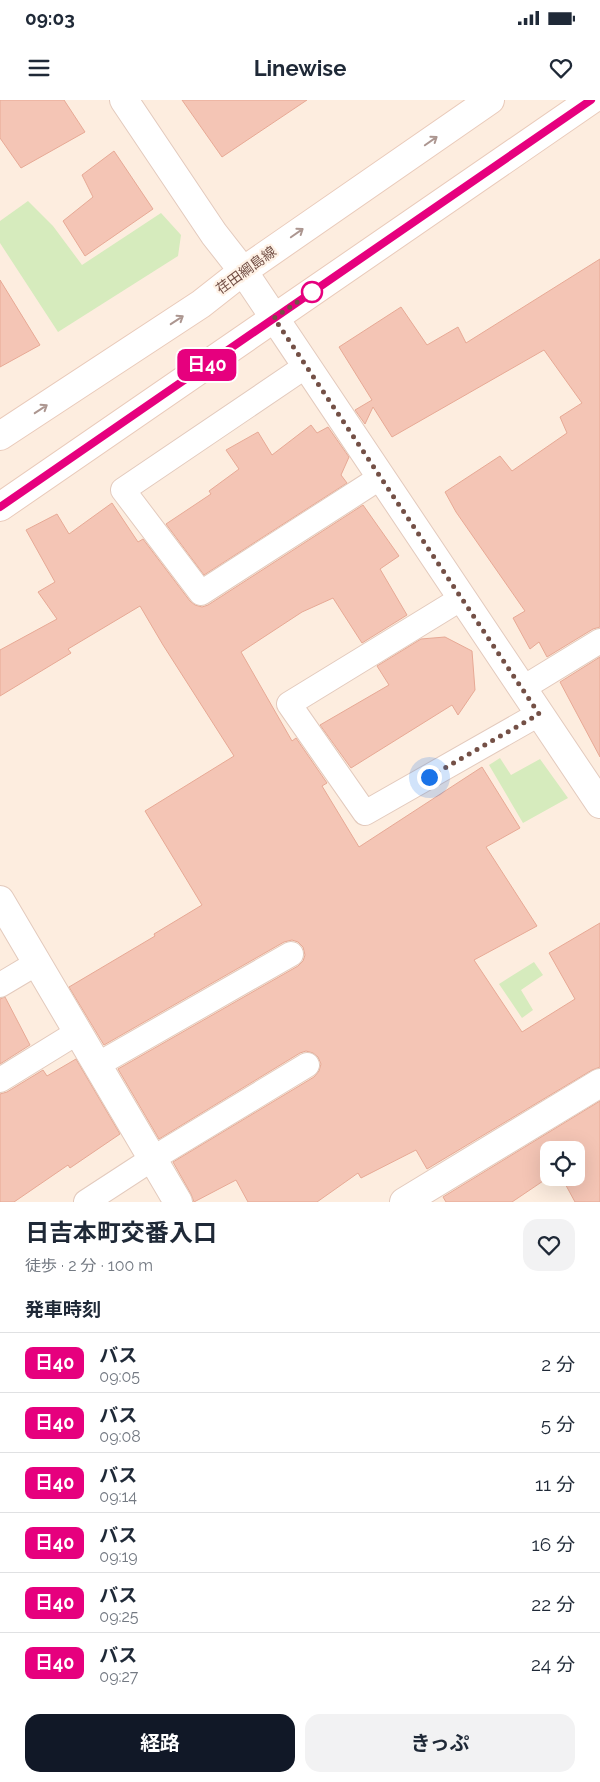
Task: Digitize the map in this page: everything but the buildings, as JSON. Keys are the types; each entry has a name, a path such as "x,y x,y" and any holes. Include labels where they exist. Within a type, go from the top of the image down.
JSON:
{"street":[{"path":"124,100 214,234 243,272 539,714 596,789"},
{"name":"荏田綱島線","path":"0,436 200,304 490,100"},
{"path":"0,507 591,100"},
{"path":"0,900 178,1202"},
{"path":"404,1202 600,1083"}],"lane":[{"path":"306,366 123,490 201,593 381,477"},
{"path":"462,598 290,704 365,813 539,714"},
{"path":"522,688 600,641"},
{"path":"97,1065 291,954"},
{"path":"0,985 37,963"},
{"path":"0,1080 78,1032"},
{"path":"86,1202 152,1159 307,1065"}],"green space":[{"path":"28,201 53,226 82,265 161,213 181,235 178,256 58,332 0,243 0,221"},
{"path":"500,758 511,775 540,759 568,798 523,823 489,765"},
{"path":"534,962 543,975 521,990 533,1010 522,1018 499,984"}],"bus line":[{"name":"日40","path":"0,507 591,100"}],"route":[{"path":"312,292 274,318 539,714 429,777"}]}
